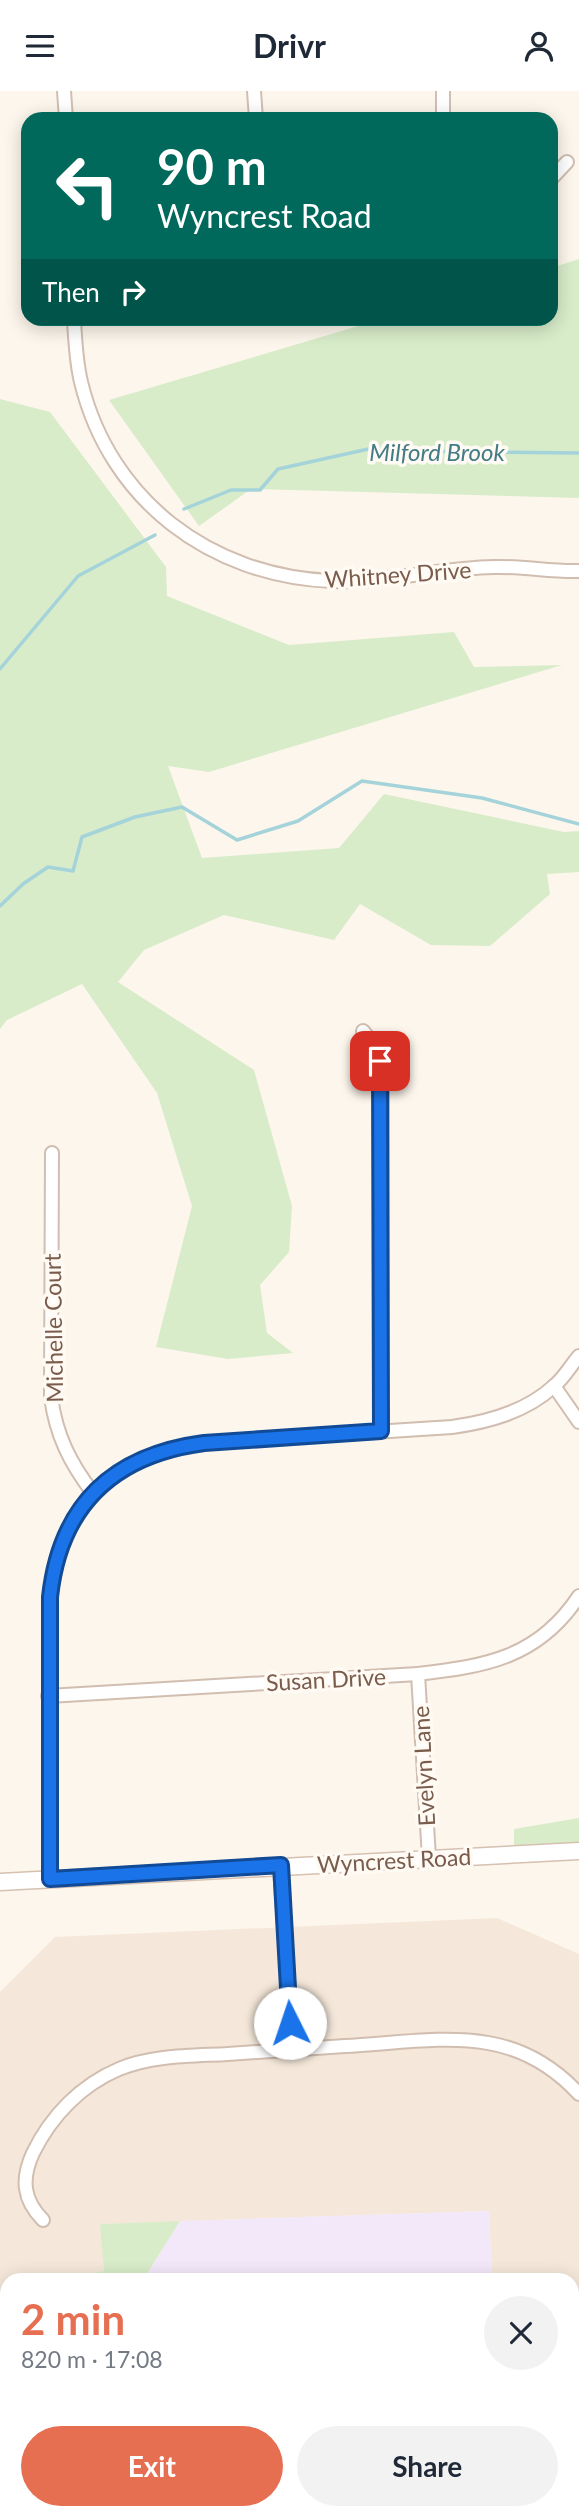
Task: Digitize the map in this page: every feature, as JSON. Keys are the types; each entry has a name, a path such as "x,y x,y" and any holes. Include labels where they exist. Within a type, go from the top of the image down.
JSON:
{"street":[{"path":"64,91 66,112"},
{"path":"254,91 256,112"},
{"path":"443,91 443,112"},
{"path":"558,172 567,162"},
{"name":"Whitney Drive","path":"75,326 78,365 85,397 106,446 119,467 160,516 230,561 277,575 335,581 496,566 579,571"},
{"path":"363,1031 374,1045 382,1072 381,1431"},
{"name":"Michelle Court","path":"52,1153 51,1397 63,1446 73,1467 93,1493"},
{"path":"50,1879 50,1597 54,1567 63,1539 93,1493 138,1460 175,1446 481,1423 513,1412 554,1386 579,1356"},
{"path":"554,1386 579,1422"},
{"name":"Susan Drive","path":"48,1696 418,1674 470,1668 520,1651 545,1634 563,1617 579,1595"},
{"name":"Evelyn Lane","path":"418,1674 429,1858"},
{"name":"Wyncrest Road","path":"0,1882 579,1850"},
{"path":"281,1865 292,2049"},
{"path":"43,2220 28,2200 25,2182 29,2164 51,2122 88,2086 118,2069 150,2060 450,2040 489,2043 510,2048 544,2064 579,2094"}],"shaded area":[{"path":"497,1918 579,1954 579,2273 492,2273 489,2211 101,2224 104,2271 0,2273 0,1992 55,1937"},
{"path":"489,2211 492,2273 147,2273 180,2221"}],"green space":[{"path":"579,259 579,498 251,489 199,526 109,400 358,326 558,326 558,266"},
{"path":"0,399 50,412 166,567 167,596 289,645 454,632 474,667 562,665 209,772 168,766 202,858 339,848 384,794 564,832 579,831 579,872 547,874 550,894 490,946 431,945 360,904 334,940 224,915 144,950 118,982 254,1070 292,1206 289,1252 260,1285 267,1333 293,1353 228,1359 156,1347 192,1206 157,1093 82,984 7,1020 0,1029"},
{"path":"579,1818 579,1850 514,1854 514,1829"},
{"path":"180,2221 147,2273 92,2273 104,2271 100,2224"}],"waterway":[{"name":"Milford Brook","path":"184,509 231,490 260,490 278,469 373,448 407,451 579,453"},
{"name":"Milford Brook","path":"0,669 78,576 155,535"},
{"path":"0,906 23,884 48,867 73,871 82,837 135,817 182,807 237,840 298,821 362,781 482,798 579,824"}],"route":[{"path":"290,2023 281,1865 50,1879 50,1597 52,1577 63,1539 80,1509 111,1477 138,1460 175,1446 381,1431 380,1061"}]}
